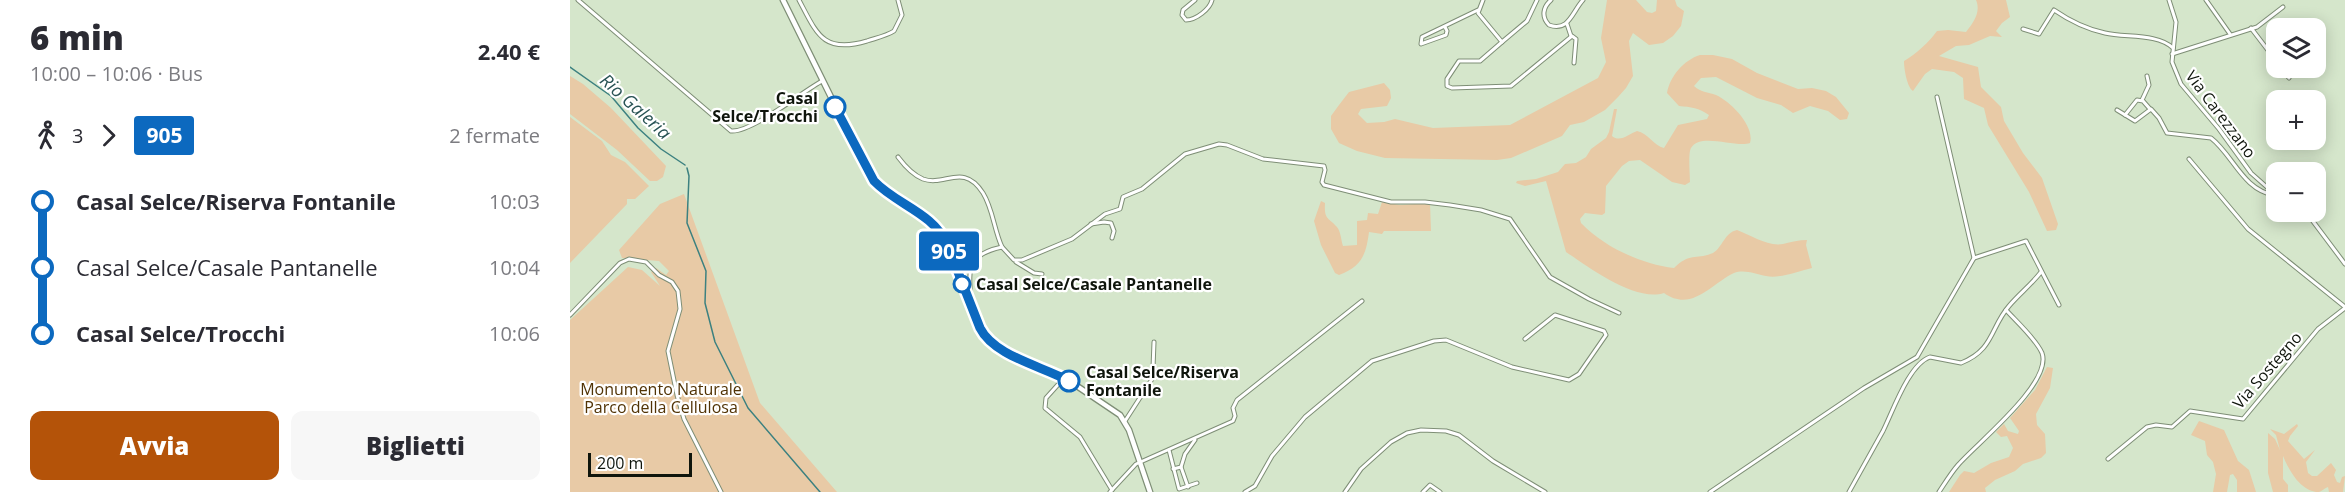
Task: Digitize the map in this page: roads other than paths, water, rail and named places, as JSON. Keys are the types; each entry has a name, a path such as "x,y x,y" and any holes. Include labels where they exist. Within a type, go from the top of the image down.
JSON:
{"main road":[{"path":"783,0 872,178 883,189 928,219 940,231 982,333 991,343 1064,378 1116,411 1125,422 1150,492"}],"street":[{"path":"578,0 732,131 742,130 789,104 822,81"},
{"path":"799,0 819,36 827,42 843,46 857,44 892,32 902,15 898,0"},
{"path":"1195,0 1182,11 1182,16 1187,20 1210,7 1212,0"},
{"path":"1444,27 1447,31 1446,35 1421,44 1422,37 1478,10 1483,0"},
{"path":"1537,0 1527,21 1481,60 1466,59 1458,62 1447,79 1447,86 1451,88 1511,86 1571,37"},
{"path":"1551,0 1544,11 1546,21 1555,27 1567,24 1583,0"},
{"name":"Via Carezzano","path":"2169,0 2176,22 2172,48 2173,66 2184,90 2219,129 2251,173 2266,186"},
{"path":"2206,0 2230,34"},
{"path":"2172,54 2262,24 2283,7"},
{"path":"1478,10 1502,42"},
{"path":"2023,29 2038,34 2054,10 2075,23 2096,31 2161,41 2172,48"},
{"path":"1567,24 1571,37"},
{"path":"2251,28 2266,48"},
{"path":"1571,37 1575,37 1576,40 1575,63"},
{"path":"2142,100 2149,85 2147,76"},
{"path":"1937,97 1974,258"},
{"path":"2125,115 2137,100 2142,100"},
{"path":"2142,100 2159,118 2166,133 2211,138 2242,175 2266,192"},
{"path":"2117,110 2137,121 2150,109"},
{"path":"1014,261 1023,260 1072,239 1106,213 1120,209 1123,196 1139,190 1184,154 1220,144 1263,159 1324,166 1323,184 1379,200 1393,203 1425,202 1450,205 1481,210 1510,219 1550,277 1619,313"},
{"path":"897,157 910,170 924,179 958,177 973,183 986,199 1002,247 1014,261 1034,273 1042,274"},
{"path":"2189,159 2248,229 2277,250 2345,307"},
{"path":"2314,222 2345,264"},
{"path":"1089,225 1111,223 1114,231 1112,238"},
{"path":"1710,492 1864,388 1917,357 1974,258 2026,241 2059,305"},
{"path":"972,308 969,273 972,262 984,251 1002,247"},
{"path":"570,315 620,263 627,259 646,262 674,285 678,292 680,305 668,351 677,395 684,419 721,492"},
{"path":"1849,492 1905,385 1921,363 1929,357 1956,363 1966,361 1989,342 2006,310 2026,291 2041,272"},
{"path":"1064,378 1046,398 1045,407 1080,437 1111,491 1139,462 1233,421 1235,417 1233,406 1238,400 1362,301"},
{"name":"Via Sostegno","path":"2108,459 2145,428 2156,425 2172,427 2183,415 2192,411 2243,419 2314,333 2345,307"},
{"path":"1939,492 1958,465 2022,399 2034,384 2041,369 2043,357 2040,349 2006,310"},
{"path":"1245,492 1255,486 1272,456 1305,417 1374,360 1443,340 1460,344 1512,367 1569,380 1579,374 1606,335 1604,331 1554,315 1525,339"},
{"path":"1125,422 1156,373 1153,368 1154,342"},
{"path":"1917,357 1921,363"},
{"path":"1345,492 1361,469 1391,442 1407,433 1421,430 1446,431 1459,435 1496,463 1545,492"},
{"path":"1188,487 1181,467 1185,454 1196,438"},
{"path":"1169,450 1179,489 1197,483"},
{"path":"1173,469 1181,467"},
{"path":"1423,492 1429,485 1440,492"}],"waterway":[{"name":"Rio Galeria","path":"570,67 611,96 638,128 661,149 685,165"},
{"name":"Rio Galeria","path":"687,168 689,176 687,223 706,271 705,303 715,342 748,408 820,492"}],"place":[{"name":"Casal Selce/Trocchi","path":"835,107"},
{"name":"Casal Selce/Casale Pantanelle","path":"962,284"},
{"name":"Casal Selce/Riserva Fontanile","path":"1069,381"}],"park label":[{"name":"Monumento Naturale Parco della Cellulosa","path":"661,398"}]}
